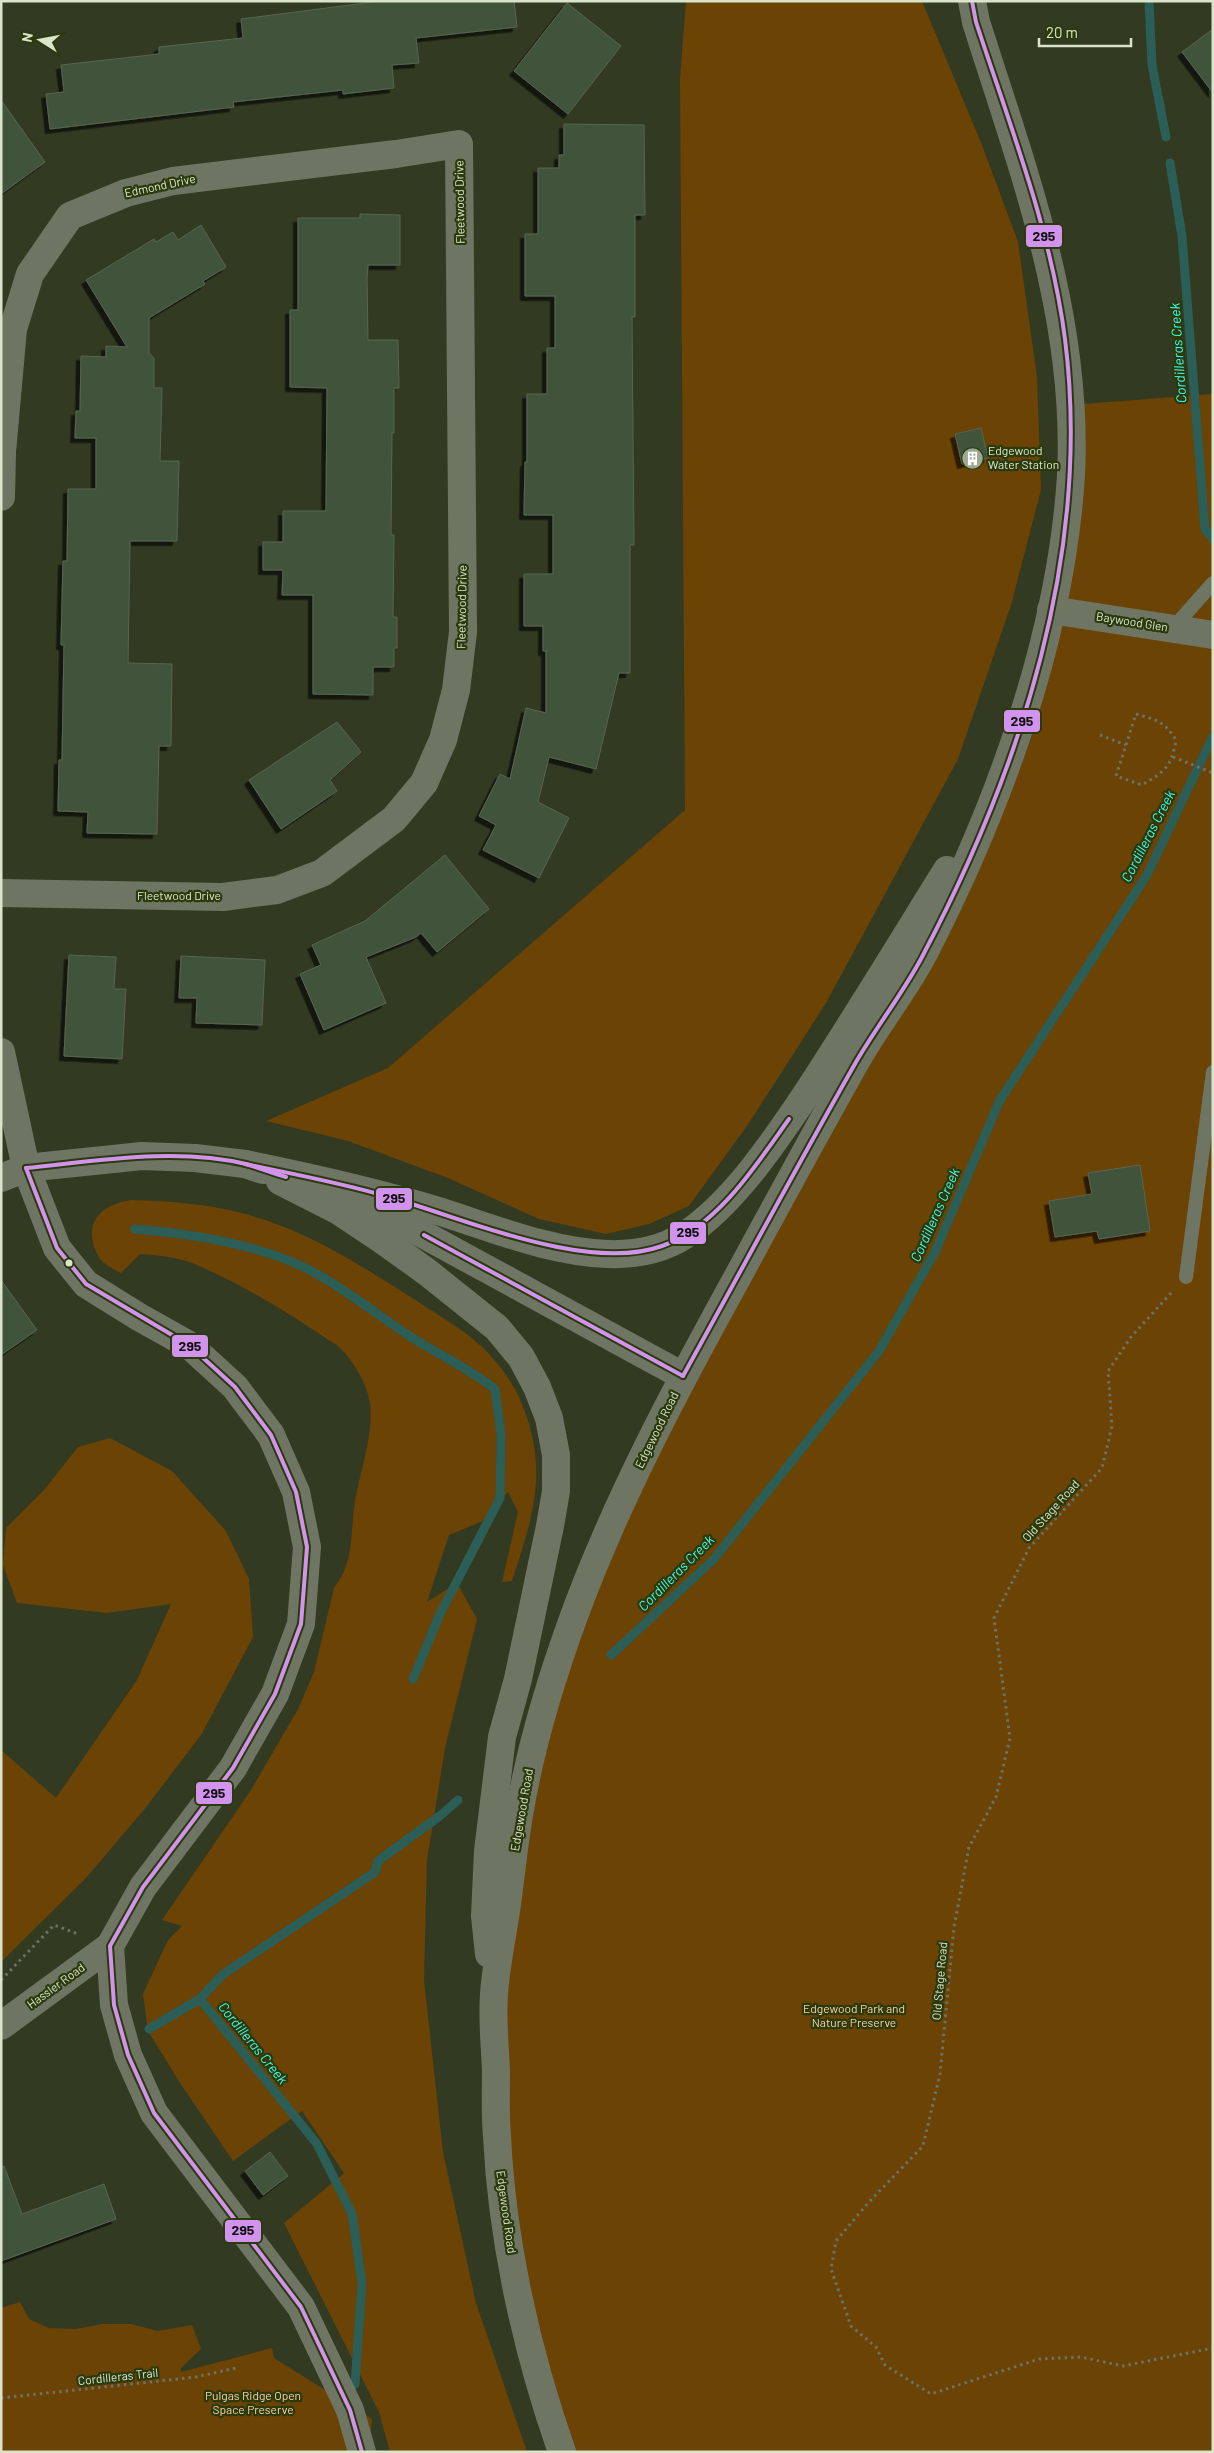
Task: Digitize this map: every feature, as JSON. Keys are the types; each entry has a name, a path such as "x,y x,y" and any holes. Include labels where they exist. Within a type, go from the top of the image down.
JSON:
{"main road":[{"name":"Edgewood Road","path":"562,2452 536,2364 517,2287 503,2210 497,2136 494,1995 520,1813 544,1711 573,1618 603,1542 683,1376 858,1057 921,958 967,865 1000,785 1029,697 1051,610 1065,538 1071,470 1070,405 1065,340 1053,275 1038,214 976,22 972,1"},
{"name":"Edmond Drive","path":"1,498 2,452 13,329 30,274 70,216 126,193 173,181 396,154 459,144"},
{"name":"Fleetwood Drive","path":"1,893 223,896 277,890 322,873 394,819 424,783 443,740 456,690 463,632 459,144"},
{"name":"Baywood Glen","path":"1051,610 1192,631"},
{"path":"1,1178 26,1168 142,1156 195,1158 245,1164 390,1197 578,1251 634,1254 659,1247 685,1236 711,1214 763,1156 794,1112 1000,785"},
{"path":"1,1052 26,1168 57,1248 86,1284 189,1345 236,1387 271,1435 296,1492 307,1547 301,1624 275,1694 232,1768 143,1887 110,1946 114,2005 128,2055 154,2113 301,2307 350,2410 362,2452"},
{"path":"245,1164 327,1191 386,1214 683,1376"},
{"path":"245,1164 338,1211 427,1272 483,1316 497,1328 521,1357 537,1387 549,1418 556,1455 556,1491 518,1679 502,1737 488,1851 485,1916 494,1995"},
{"name":"Hassler Road","path":"1,2026 110,1946"}],"lane":[{"path":"1192,631 1200,595 1213,582"},
{"path":"1186,1277 1213,1072"}],"path":[{"path":"1136,714 1158,720 1168,727 1176,740 1173,757 1166,770 1142,784 1116,776 1126,745 1136,714"},
{"path":"1100,735 1126,745"},
{"path":"1173,757 1213,773"},
{"name":"Old Stage Road","path":"1186,1277 1131,1337 1108,1371 1112,1426 1102,1468 1029,1548 994,1618 1010,1738 996,1797 968,1847 954,1927 940,2074 922,2146 836,2241 831,2269 851,2326 876,2347 885,2365 931,2394 1039,2359 1082,2357 1123,2366 1213,2348"},
{"path":"1,1980 54,1925 110,1946"},
{"name":"Cordilleras Trail","path":"1,2398 196,2377 236,2368"}],"green space":[{"path":"686,1 922,1 982,145 1018,242 1037,377 1041,490 1011,605 958,759 826,1003 749,1123 689,1206 649,1224 606,1234 539,1219 448,1178 348,1141 266,1121 388,1068 685,810 680,79"},
{"name":"Edgewood Park and Nature Preserve","path":"1213,394 1213,2452 562,2452 497,2136 519,1813 607,1534 921,958 1029,697 1070,405"},
{"path":"131,1200 165,1201 216,1207 249,1215 285,1227 341,1254 447,1320 481,1346 510,1380 522,1404 530,1428 535,1451 535,1493 532,1514 512,1581 502,1582 518,1512 508,1492 483,1521 449,1535 427,1602 457,1583 477,1619 445,1748 427,1860 424,1980 443,2152 476,2303 527,2452 390,2452 379,2412 284,2223 344,2173 302,2111 233,2161 180,2083 148,2031 143,1994 168,1940 182,1926 162,1920 251,1790 298,1709 314,1672 334,1588 341,1578 349,1557 355,1501 368,1440 371,1415 369,1397 364,1383 343,1351 303,1323 256,1295 208,1270 173,1258 140,1254 121,1273 104,1263 98,1256 93,1243 92,1233 96,1218 107,1208"},
{"path":"110,1438 172,1471 226,1531 249,1579 253,1637 201,1735 143,1811 85,1879 1,1962 1,1750 56,1798 137,1680 171,1604 107,1613 17,1603 3,1565 6,1528 44,1490 78,1447"},
{"name":"Pulgas Ridge Open Space Preserve","path":"20,2302 29,2319 49,2328 76,2329 102,2324 131,2324 158,2331 192,2325 201,2349 181,2368 181,2372 272,2348 274,2358 372,2419 369,2452 1,2452 1,2308"}],"building":[{"path":"381,1 514,1 517,27 416,38 419,63 392,65 394,88 343,94 343,90 233,102 234,107 50,129 46,94 64,92 61,65 159,54 159,47 243,38 241,19"},
{"path":"567,3 621,46 568,114 514,71"},
{"path":"1213,29 1213,93 1182,52"},
{"path":"1,100 45,162 1,194"},
{"path":"564,124 644,125 645,215 635,215 635,317 632,317 634,545 630,545 630,673 619,673 596,769 549,757 538,802 569,818 539,878 483,850 496,825 479,816 500,774 510,779 526,708 546,713 546,651 543,651 543,626 524,626 524,574 553,574 553,515 524,515 525,462 527,462 527,394 547,394 547,348 555,348 555,296 525,296 525,234 538,234 538,168 559,168 559,155 564,155"},
{"path":"360,214 400,215 400,265 368,265 367,278 368,340 398,340 399,388 394,388 391,535 394,535 393,617 397,617 397,648 394,648 394,667 373,667 373,695 313,694 313,595 282,595 283,570 263,570 263,542 283,542 283,511 326,511 327,388 290,387 290,310 298,310 298,218 360,218"},
{"path":"201,225 226,267 203,281 205,284 149,318 149,353 154,358 154,388 162,388 160,461 179,461 177,541 130,541 128,663 172,664 171,746 159,746 157,834 87,833 88,812 58,811 59,760 62,760 64,645 61,645 63,561 67,561 68,489 96,489 96,438 75,438 76,411 80,411 81,356 106,357 106,346 127,347 86,280 154,239 156,242 173,232 178,240"},
{"name":"Edgewood Water Station","path":"981,428 988,458 962,464 955,434"},
{"path":"337,722 361,752 330,780 337,791 281,829 249,780"},
{"path":"445,855 489,909 437,952 421,933 416,937 366,957 386,1003 324,1030 300,974 321,965 312,945 365,921"},
{"path":"69,955 116,957 114,989 126,989 122,1059 64,1056"},
{"path":"181,956 265,960 262,1025 196,1023 197,998 179,998"},
{"path":"1140,1165 1150,1231 1099,1239 1097,1231 1055,1237 1049,1201 1092,1194 1088,1173"},
{"path":"1,1280 37,1330 1,1355"},
{"path":"270,2152 288,2176 263,2195 245,2171"},
{"path":"4,2166 22,2214 104,2184 116,2219 1,2261 1,2167"}],"waterway":[{"name":"Cordilleras Creek","path":"1149,1 1152,65 1166,137"},
{"name":"Cordilleras Creek","path":"1170,163 1182,236 1205,529 1213,539"},
{"name":"Cordilleras Creek","path":"611,1655 714,1559 879,1351 935,1252 1000,1100 1147,875 1213,736"},
{"path":"135,1229 229,1242 275,1255 297,1264 339,1287 413,1339 472,1373 495,1389 501,1435 500,1498 440,1614 413,1679"},
{"name":"Cordilleras Creek","path":"149,2029 200,1999 222,1975 375,1872 378,1861 441,1815 458,1800"},
{"name":"Cordilleras Creek","path":"200,1999 317,2144 352,2214 362,2283 355,2384"}],"transit line":[{"name":"295","path":"683,1376 856,1062 915,970 958,885 990,811 1018,735 1041,657 1058,579 1068,499 1071,419 1065,339 1059,298 1040,218 976,22 972,1"},
{"name":"295","path":"245,1164 371,1192 525,1240 598,1253 632,1253 662,1246 682,1237 701,1224 734,1192 789,1119"},
{"name":"295","path":"26,1168 108,1159 192,1156 246,1164 286,1177"},
{"name":"295","path":"26,1168 57,1248 86,1284 189,1345 235,1387 271,1435 296,1492 307,1547 301,1624 275,1694 233,1768 143,1887 110,1946 114,2005 128,2055 154,2113 301,2307 350,2410 362,2452"},
{"name":"295","path":"424,1235 683,1376"}],"place":[{"name":"Edgewood Water Station","path":"972,458"}]}
